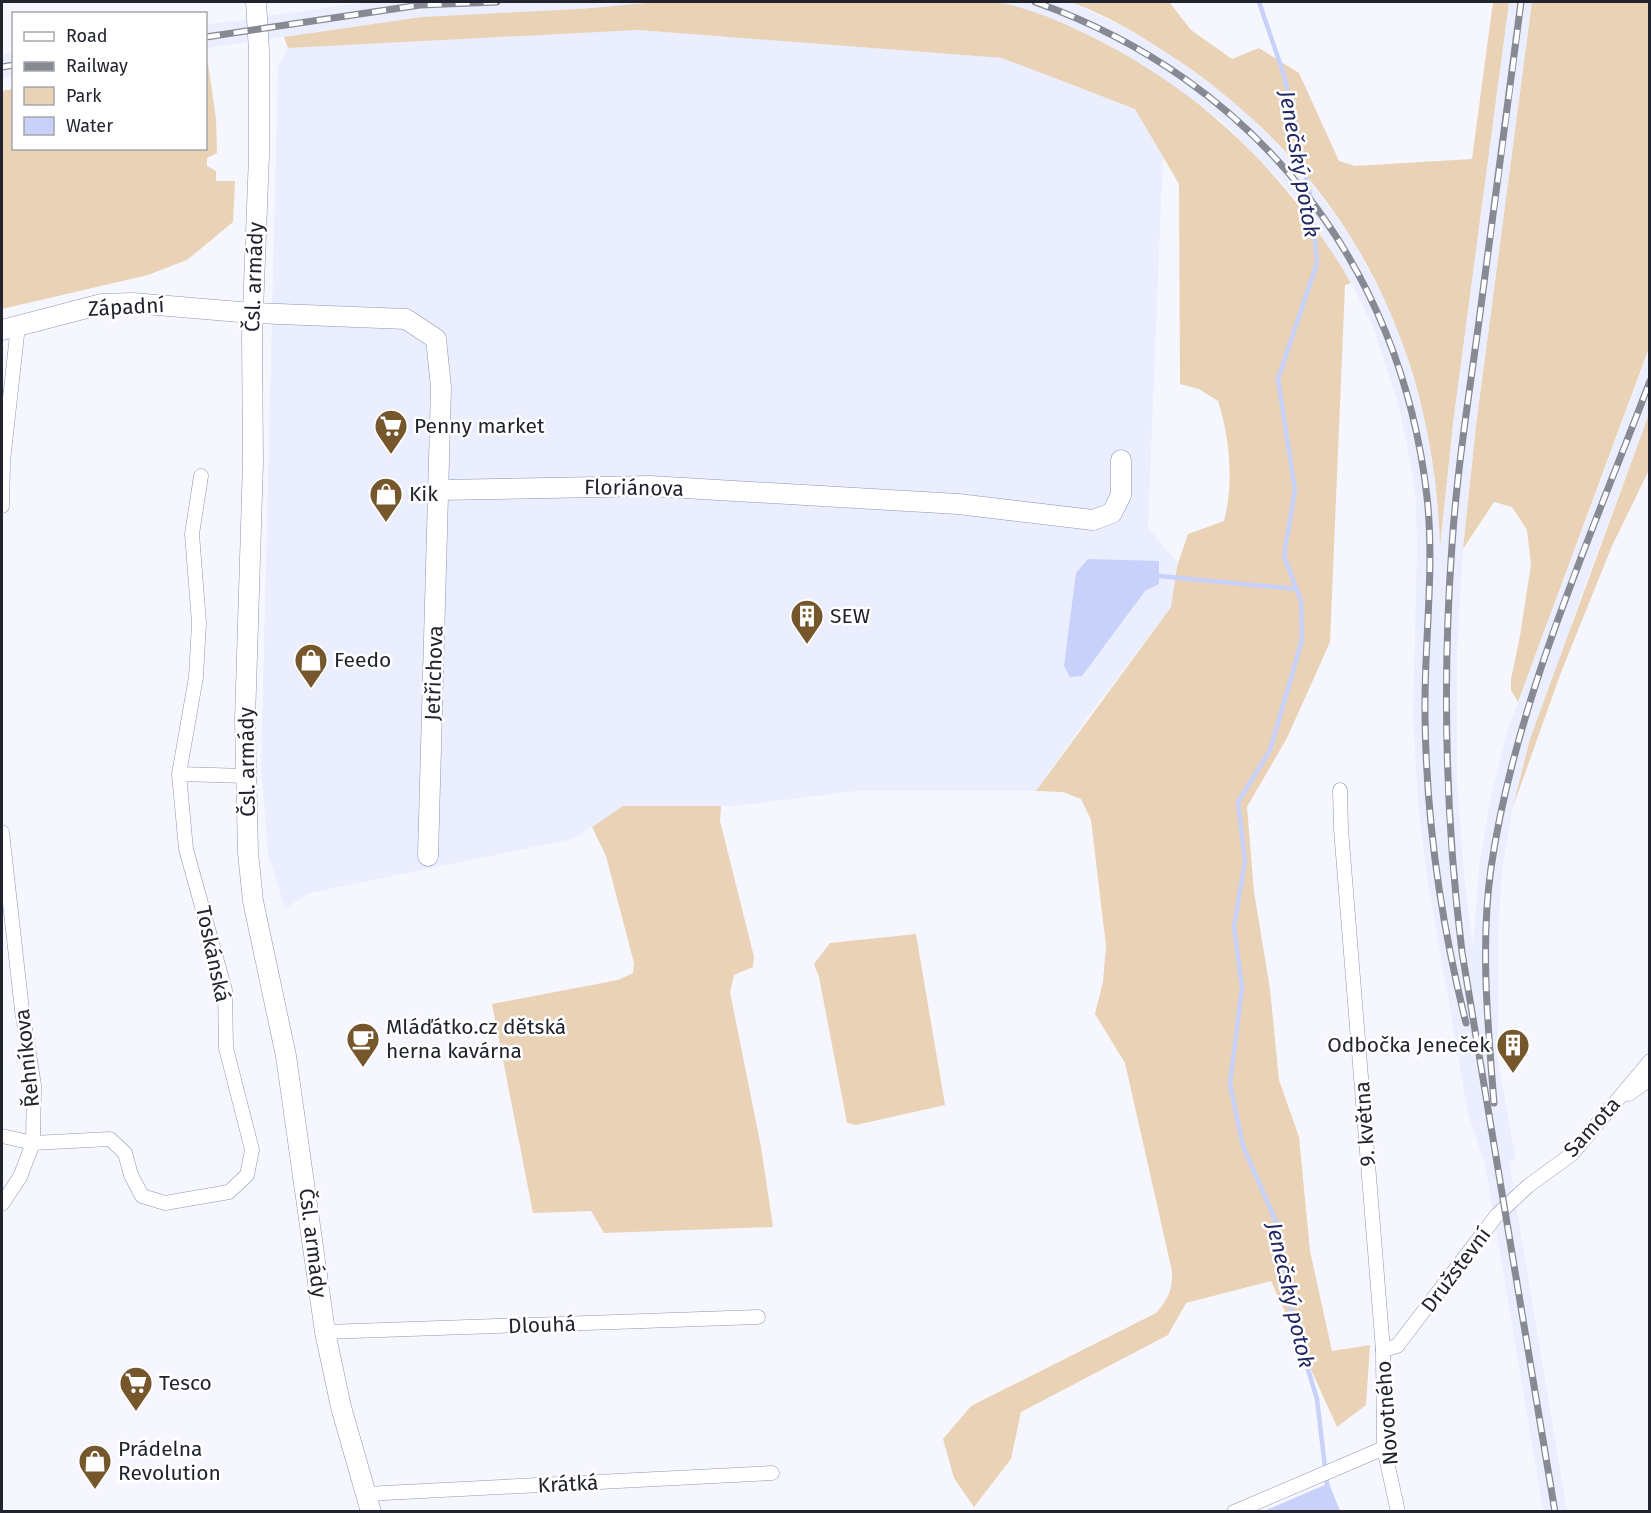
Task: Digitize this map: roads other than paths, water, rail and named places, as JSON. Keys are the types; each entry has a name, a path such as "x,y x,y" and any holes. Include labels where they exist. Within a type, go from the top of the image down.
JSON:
{"street":[{"name":"Čsl. armády","path":"256,2 260,51 260,155 252,313 253,462 245,720 248,853 253,901 286,1056 325,1332 368,1503"},
{"name":"Západní","path":"10,328 102,304 176,305 252,313"},
{"path":"252,313 406,319 436,339 441,387 439,490"},
{"path":"2,506 2,461 10,328"},
{"name":"Floriánova","path":"439,490 650,486 958,504 1093,520 1112,513 1121,495 1121,460"},
{"name":"Toskánská","path":"2,1136 33,1143 110,1139 125,1153 142,1196 165,1203 228,1192 247,1175 252,1150 226,1048 225,990 186,849 179,774 196,677 199,623 192,534 201,476"},
{"name":"Jetřichova","path":"428,856 439,490"},
{"path":"179,774 246,776"},
{"name":"9. května","path":"1340,790 1341,829 1383,1350"},
{"name":"Řehníkova","path":"2,832 22,1010 34,1085 33,1143 20,1177 2,1204"},
{"name":"Samota","path":"1528,1186 1572,1154 1650,1061"},
{"path":"1611,1108 1650,1079"},
{"name":"Družstevní","path":"1383,1350 1397,1346 1497,1215 1528,1186"},
{"name":"Dlouhá","path":"325,1332 758,1317"},
{"name":"Novotného","path":"1383,1350 1384,1448 1398,1512"},
{"path":"1233,1512 1384,1448"},
{"name":"Krátká","path":"368,1503 772,1473"}],"water":[{"path":"1088,559 1159,561 1159,584 1145,591 1082,676 1070,677 1064,666 1076,573"},
{"path":"1327,1484 1338,1511 1264,1511"}],"waterway":[{"name":"Jenečský potok","path":"1259,2 1284,75 1312,204 1317,263 1278,379 1295,490 1284,556 1301,601 1302,640 1270,750 1238,802 1245,861 1234,927 1242,987 1230,1084 1243,1146 1277,1224 1293,1320 1317,1399 1327,1484 1338,1512"},
{"path":"1159,576 1296,589"}],"railway":[{"path":"207,37 420,5 497,2"},
{"path":"1035,2 1114,36 1186,80 1249,132 1304,192 1350,259 1386,333 1412,412 1427,497 1430,551 1425,687 1428,792 1442,908 1466,1023"},
{"path":"1521,2 1457,489 1447,648 1447,749 1452,850 1462,952 1555,1512"},
{"path":"2,67 12,65"},
{"path":"1494,1103 1486,986 1486,926 1491,868 1502,806 1536,682 1557,621 1650,381"}],"place":[{"name":"Penny market","path":"391,455"},
{"name":"Kik","path":"386,523"},
{"name":"SEW","path":"807,645"},
{"name":"Feedo","path":"311,689"},
{"name":"Mláďátko.cz dětská herna kavárna","path":"363,1068"},
{"name":"Odbočka Jeneček","path":"1513,1074"},
{"name":"Tesco","path":"136,1412"},
{"name":"Prádelna Revolution","path":"95,1490"}]}
